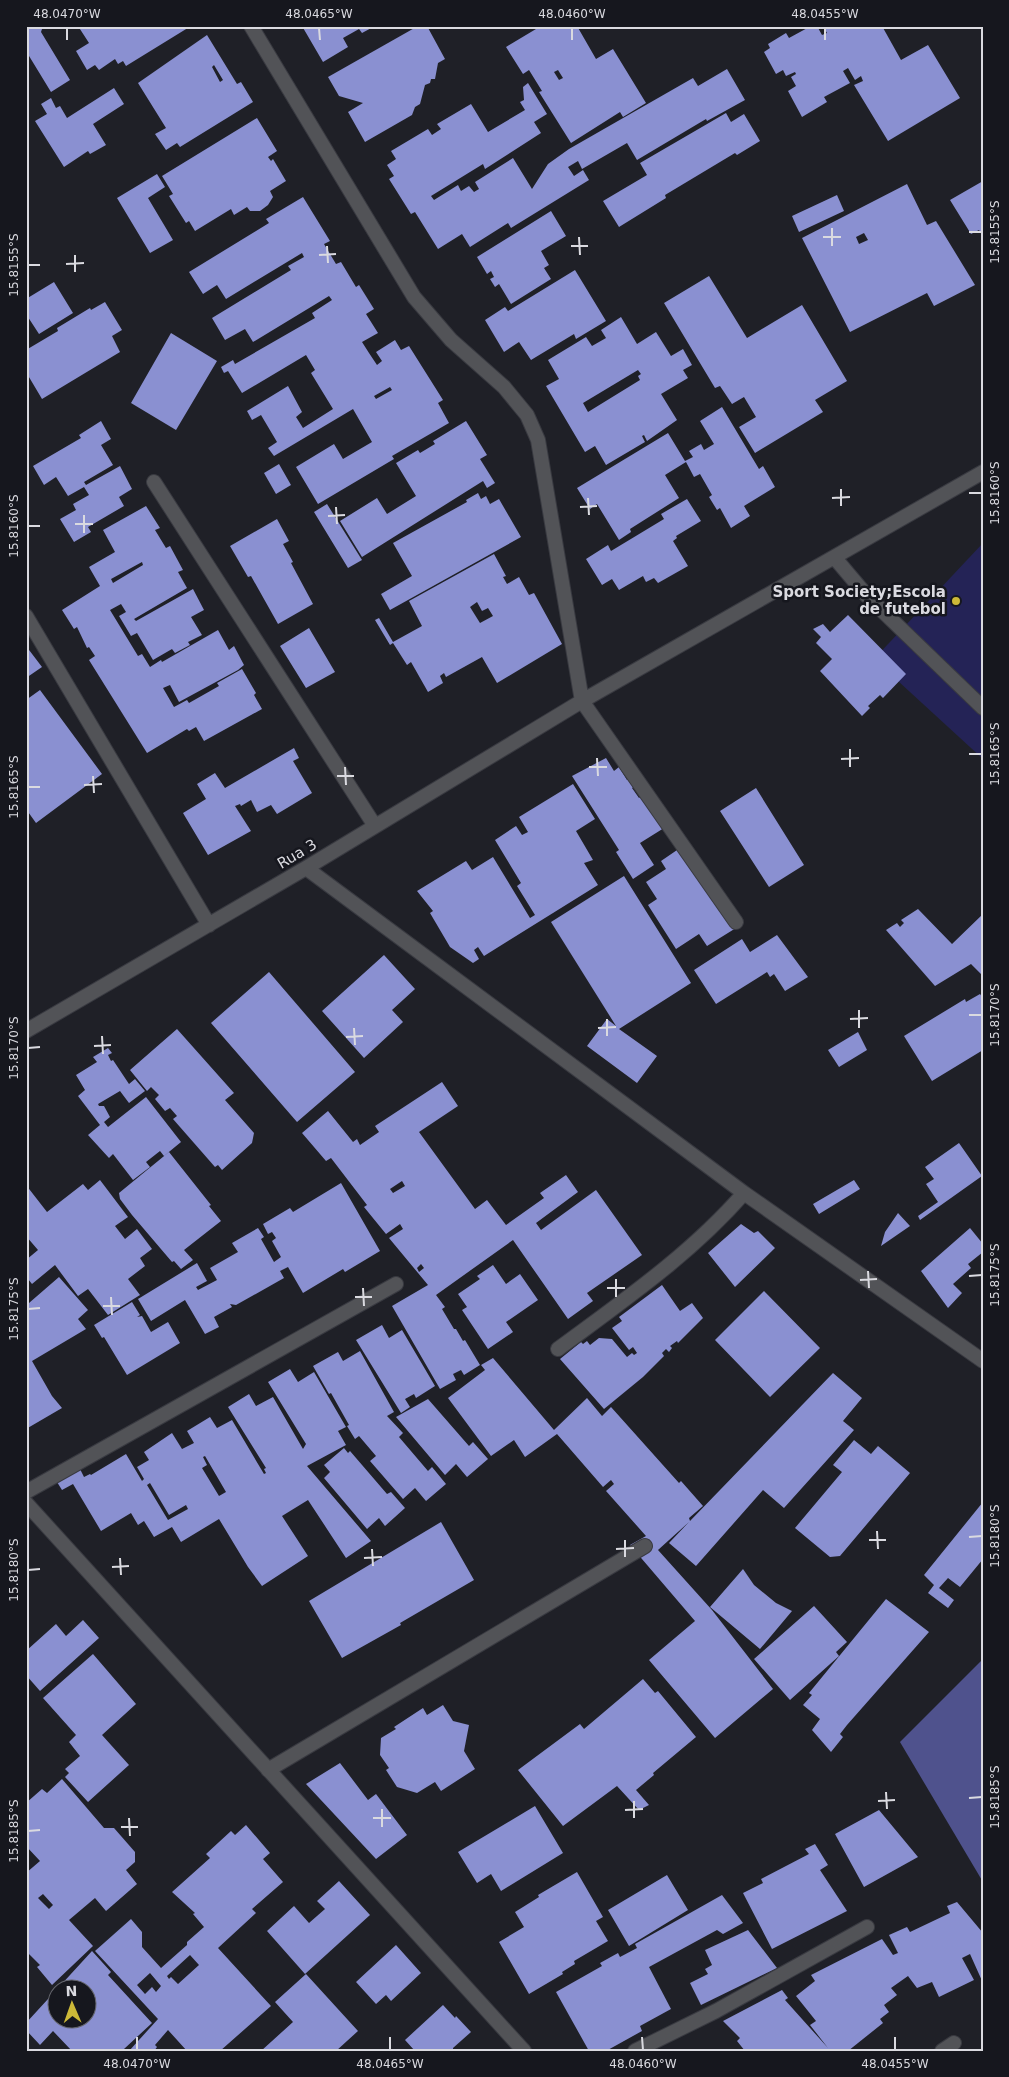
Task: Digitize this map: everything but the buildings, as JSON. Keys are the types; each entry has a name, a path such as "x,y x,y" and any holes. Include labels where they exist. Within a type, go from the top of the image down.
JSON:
{"street":[{"path":"251,26 414,297 451,340 504,387 527,415 538,440 582,701 736,922"},
{"name":"Rua 3","path":"26,1031 306,868 582,701 983,472"},
{"path":"154,482 374,826"},
{"path":"834,557 867,596 983,708"},
{"path":"26,616 209,925"},
{"path":"306,868 744,1193 983,1361"},
{"path":"558,1349 656,1275 726,1213 744,1193"},
{"path":"26,1492 396,1284"},
{"path":"26,1503 524,2051"},
{"path":"268,1770 645,1546"},
{"path":"634,2051 716,2010 867,1928"}],"shaded area":[{"name":"Sport Society;Escola de futebol","path":"983,543 983,759 874,659"},
{"path":"983,1659 983,1882 900,1742"}],"place":[{"name":"Sport Society;Escola de futebol","path":"956,601"}]}
